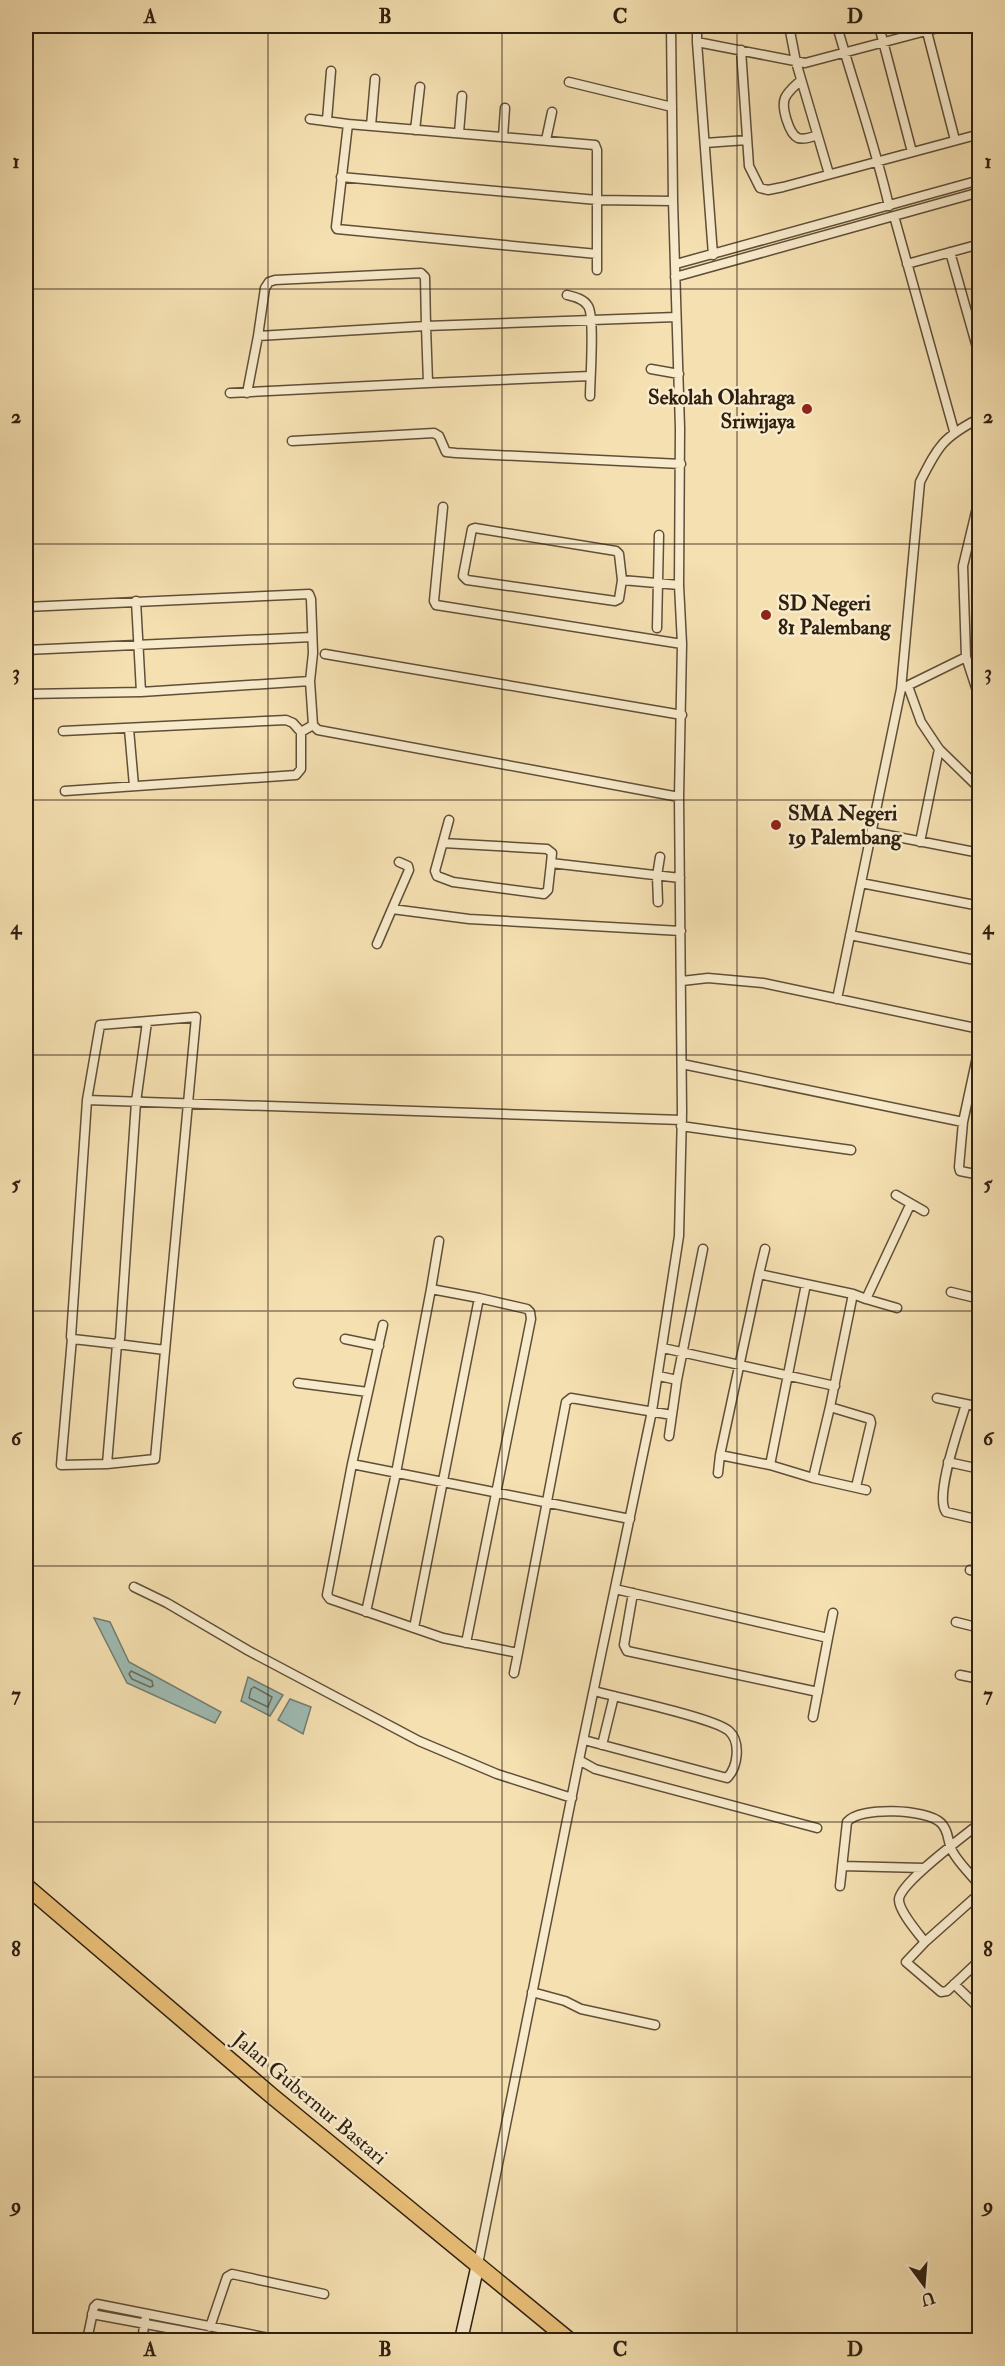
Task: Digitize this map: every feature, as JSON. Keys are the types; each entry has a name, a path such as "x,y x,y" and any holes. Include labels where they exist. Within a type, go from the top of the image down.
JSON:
{"highway":[{"name":"Jalan Gubernur Bastari","path":"26,1886 477,2271 569,2340"}],"street":[{"path":"461,2340 659,1376 679,1236 682,1123 679,797 682,715 679,585 681,464 673,201 671,26"},
{"path":"697,26 713,255"},
{"path":"789,26 796,62 829,174"},
{"path":"837,26 879,161 889,206"},
{"path":"879,26 912,152"},
{"path":"697,42 796,62 814,62 926,28 945,26"},
{"path":"976,26 980,39"},
{"path":"926,28 955,140"},
{"path":"741,50 749,166 760,188 768,190 980,134"},
{"path":"327,120 331,71"},
{"path":"371,126 375,79"},
{"path":"801,80 786,96 784,108 793,134 797,138 803,139 818,135"},
{"path":"569,82 672,107"},
{"path":"415,130 420,87"},
{"path":"459,133 462,96"},
{"path":"503,137 505,108"},
{"path":"546,140 552,112"},
{"path":"310,119 595,145 597,150 597,270"},
{"path":"348,124 337,229 597,254"},
{"path":"705,143 747,140"},
{"path":"341,177 597,200 673,201"},
{"path":"676,264 980,180"},
{"path":"675,277 980,192"},
{"path":"894,216 954,431"},
{"path":"907,264 980,244"},
{"path":"950,252 980,358"},
{"path":"247,393 265,288 269,282 275,280 421,273 425,277 428,384"},
{"path":"567,295 588,304 592,368 590,396"},
{"path":"258,336 676,317"},
{"path":"651,369 679,374"},
{"path":"230,393 590,376"},
{"path":"837,999 904,687 920,482 934,453 954,431 980,418"},
{"path":"292,441 434,433 439,436 446,452 681,464"},
{"path":"980,495 963,566 966,657 980,700"},
{"path":"443,507 434,601 436,605 682,644"},
{"path":"475,528 616,551 619,554 622,580 619,599 615,601 467,580 463,576 472,529 475,528"},
{"path":"657,628 659,535"},
{"path":"622,580 679,585"},
{"path":"26,607 305,593 311,599 310,681 314,726 318,730 679,797"},
{"path":"136,602 141,692"},
{"path":"26,650 312,637"},
{"path":"325,654 682,715"},
{"path":"904,687 966,657"},
{"path":"26,694 141,692 310,681"},
{"path":"904,687 921,722 939,749 980,789"},
{"path":"63,731 286,720 293,723 301,732 301,769 296,775 65,791"},
{"path":"301,732 314,726"},
{"path":"129,729 134,786"},
{"path":"920,842 939,749"},
{"path":"443,843 547,849 552,853 548,890 544,894 453,882 435,874 443,843 449,820"},
{"path":"872,832 980,853"},
{"path":"658,902 657,876 660,857"},
{"path":"377,944 409,870 408,866 399,861"},
{"path":"551,863 680,878"},
{"path":"861,883 980,906"},
{"path":"392,909 469,919 681,931"},
{"path":"850,935 980,961"},
{"path":"682,981 708,978 763,983 980,1029"},
{"path":"196,1017 155,1460 61,1465 72,1338 87,1100 100,1025 196,1017"},
{"path":"107,1464 117,1344 120,1339 136,1102 147,1022"},
{"path":"980,1042 963,1122 959,1167 960,1171 980,1175"},
{"path":"682,1064 963,1122"},
{"path":"87,1100 682,1123 851,1150"},
{"path":"896,1195 924,1211"},
{"path":"866,1299 910,1204"},
{"path":"366,1612 396,1473 439,1242"},
{"path":"669,1436 677,1380 703,1249"},
{"path":"718,1473 765,1250"},
{"path":"759,1274 853,1294 897,1308"},
{"path":"770,1465 806,1284"},
{"path":"431,1289 527,1309 531,1312 466,1643"},
{"path":"951,1292 980,1299"},
{"path":"813,1478 835,1386 853,1294"},
{"path":"414,1628 479,1298"},
{"path":"383,1325 352,1464 327,1595 330,1599 443,1638 518,1653"},
{"path":"72,1338 165,1350"},
{"path":"345,1339 379,1346"},
{"path":"663,1348 835,1386"},
{"path":"659,1376 677,1380"},
{"path":"298,1383 368,1392"},
{"path":"937,1398 980,1407"},
{"path":"514,1673 568,1399 672,1415"},
{"path":"966,1404 948,1462 942,1505 946,1512 980,1520"},
{"path":"830,1407 870,1419 856,1487"},
{"path":"720,1455 770,1465 866,1490"},
{"path":"948,1462 980,1469"},
{"path":"352,1464 630,1519"},
{"path":"134,1587 168,1603 249,1651 419,1740 497,1774 572,1798"},
{"path":"615,1589 828,1638"},
{"path":"633,1593 624,1645 627,1651 818,1692"},
{"path":"813,1717 833,1614"},
{"path":"956,1622 980,1628"},
{"path":"960,1675 980,1679"},
{"path":"584,1740 727,1778 734,1766 736,1744 728,1730 706,1720 594,1691"},
{"path":"602,1745 614,1696"},
{"path":"579,1760 595,1769 817,1828"},
{"path":"840,1886 848,1822 854,1815 879,1811 934,1817 949,1834 951,1848 980,1886"},
{"path":"925,1942 900,1908 899,1899 903,1890 924,1868 980,1823"},
{"path":"842,1866 924,1868"},
{"path":"980,1893 907,1959 907,1963 938,1991 945,1992 980,1960"},
{"path":"954,1984 980,2009"},
{"path":"532,1992 565,2001 581,2009 655,2025"},
{"path":"210,2327 227,2277 232,2274 324,2294"},
{"path":"87,2340 92,2314 97,2304 146,2314 196,2333 210,2327 249,2337 279,2340"},
{"path":"92,2314 232,2340"},
{"path":"142,2340 146,2314"}],"water":[{"path":"94,1618 110,1622 129,1662 221,1712 215,1723 127,1683"},
{"path":"248,1677 283,1695 270,1716 241,1701"},
{"path":"290,1699 311,1707 303,1734 278,1720"}],"place":[{"name":"Sekolah Olahraga Sriwijaya","path":"807,409"},
{"name":"SD Negeri 81 Palembang","path":"766,615"},
{"name":"SMA Negeri 19 Palembang","path":"776,825"}]}
